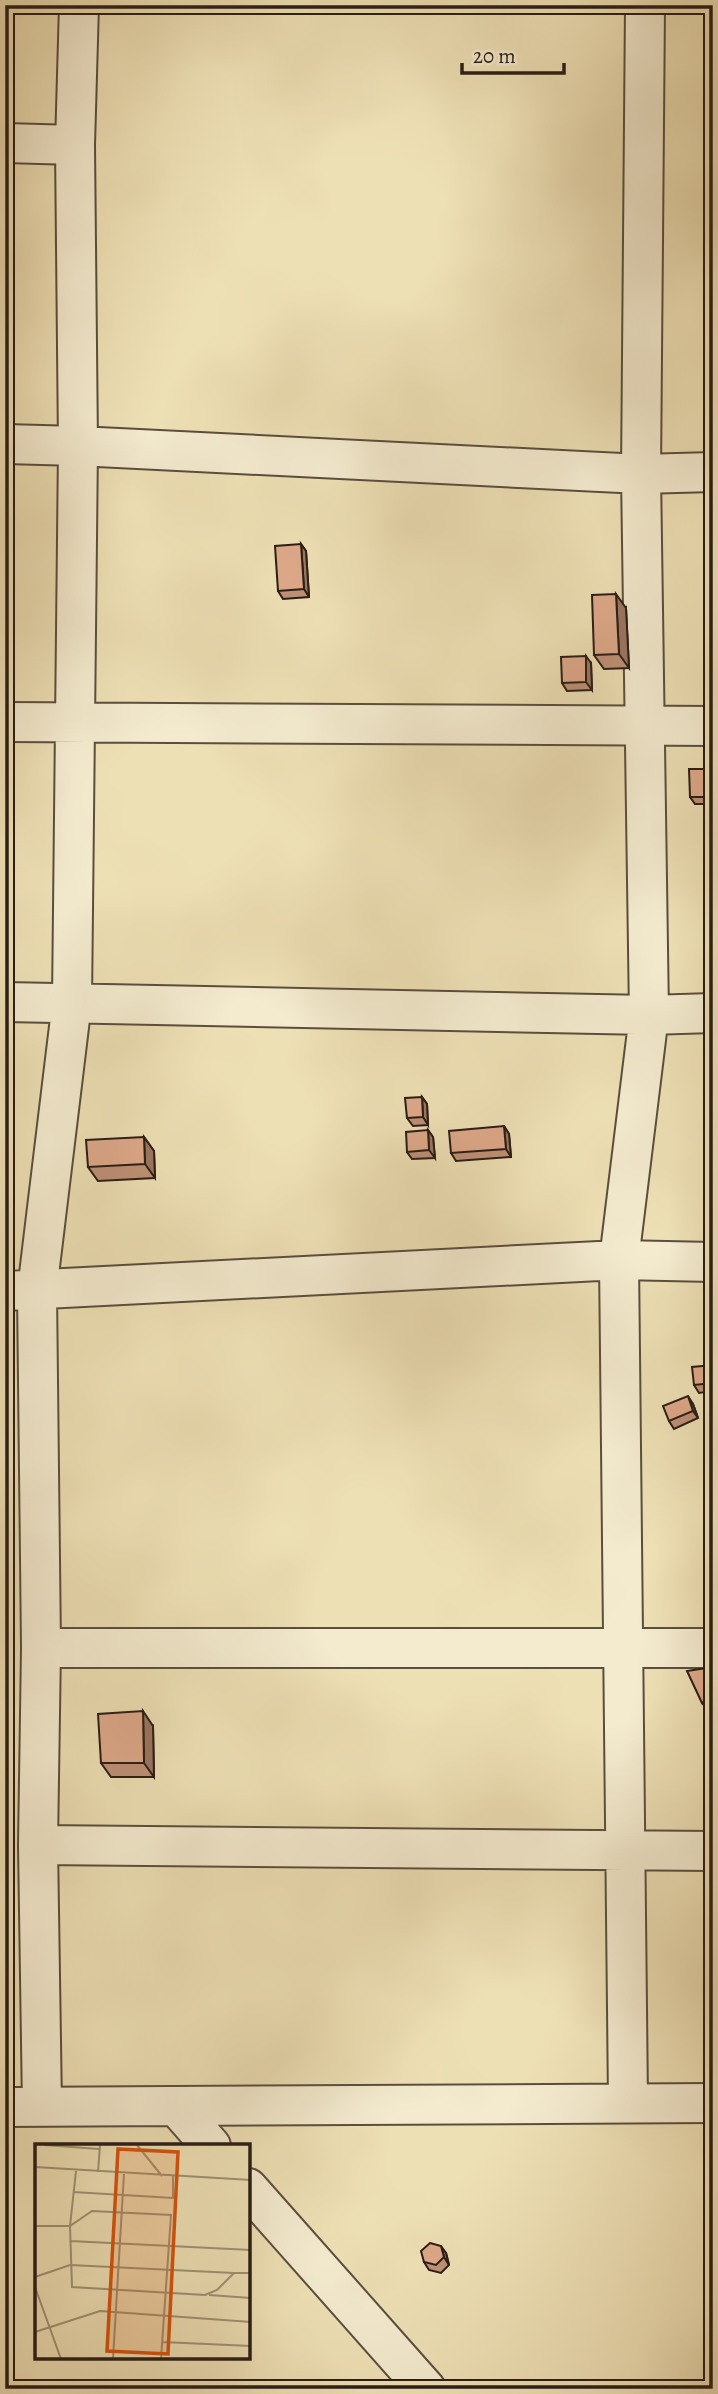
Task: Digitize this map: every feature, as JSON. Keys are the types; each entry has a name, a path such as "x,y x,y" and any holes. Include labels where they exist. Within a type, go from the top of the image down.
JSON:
{"street":[{"path":"79,5 75,145 78,446 72,1002 21,1291 41,1648 38,1844 24,2107 628,2102 713,2104"},
{"path":"628,2102 619,1260 649,1015 641,474 645,5"},
{"path":"5,144 75,145"},
{"path":"5,444 641,474 713,472"},
{"path":"5,722 713,726"},
{"path":"5,1002 649,1015 713,1013"},
{"path":"21,1291 619,1260 713,1262"},
{"path":"41,1648 713,1648"},
{"path":"38,1844 713,1851"},
{"path":"176,2106 209,2144"},
{"path":"250,2190 426,2389"}],"building":[{"path":"301,544 304,589 278,591 275,546"},
{"path":"616,594 619,654 594,655 592,595"},
{"path":"586,656 586,682 562,683 561,657"},
{"path":"689,769 711,769 711,797 690,797"},
{"path":"422,1097 423,1117 407,1118 405,1098"},
{"path":"504,1126 506,1149 451,1153 449,1131"},
{"path":"428,1130 429,1150 407,1152 406,1132"},
{"path":"144,1137 145,1164 88,1167 86,1140"},
{"path":"713,1365 713,1383 694,1385 692,1367"},
{"path":"688,1396 693,1411 669,1421 663,1406"},
{"path":"713,1667 713,1697 702,1703 687,1671"},
{"path":"143,1711 144,1763 101,1763 98,1714"},
{"path":"430,2243 441,2246 444,2257 436,2265 424,2262 421,2251"},
{"path":"101,2388 101,2389 74,2389"}]}
